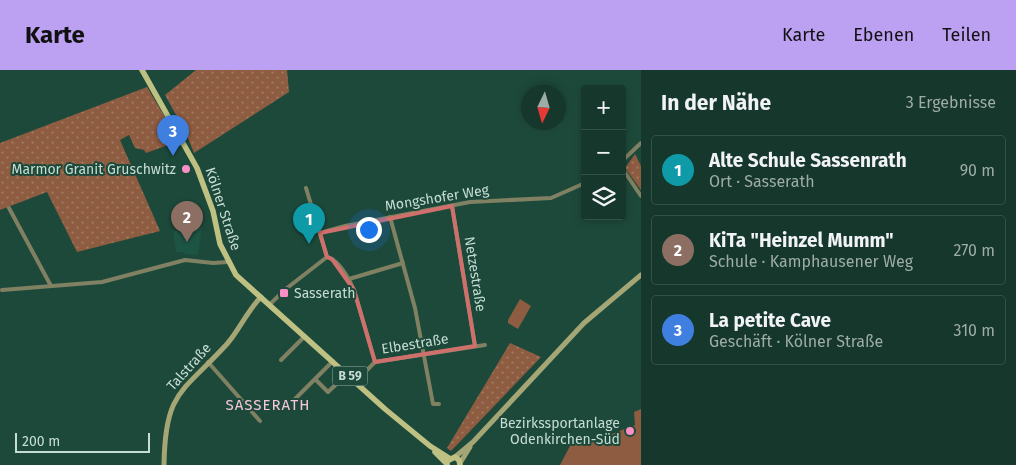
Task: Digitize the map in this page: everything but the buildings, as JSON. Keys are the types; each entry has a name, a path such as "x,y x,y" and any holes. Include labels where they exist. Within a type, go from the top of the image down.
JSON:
{"main road":[{"name":"Kölner Straße","path":"142,70 197,168 228,262 236,275 430,446 449,461 460,464"},
{"path":"449,461 472,442 577,329 641,276"},
{"name":"Talstraße","path":"164,465 166,425 173,403 181,390 231,338 243,317 261,297"},
{"path":"460,464 472,442"}],"street":[{"path":"626,157 641,143"},
{"path":"626,174 641,196"},
{"name":"Mongshofer Weg","path":"320,232 484,200 551,198 581,185"},
{"path":"306,188 326,257"},
{"name":"Netzestraße","path":"452,206 475,346"},
{"path":"9,208 51,286"},
{"path":"390,217 415,308 433,404 439,404"},
{"path":"270,304 326,257 332,258 349,279 374,362"},
{"path":"2,290 102,282 176,261 222,264 228,262"},
{"path":"349,279 402,263"},
{"path":"281,360 306,336"},
{"name":"Elbestraße","path":"356,381 374,362 485,345"},
{"path":"293,401 333,361"},
{"path":"208,362 260,421"},
{"path":"315,379 328,392 347,374"}],"highlighted area":[{"path":"452,206 475,346 375,362 354,290 332,259 327,257 320,233"}],"shaded area":[{"path":"196,70 287,70 289,92 194,153 186,133 165,95"},
{"path":"147,87 179,141 146,153 144,150 135,148 129,135 120,140 160,231 77,252 47,192 0,210 0,143"},
{"path":"635,154 641,166 641,190 626,169"},
{"path":"202,227 198,255 176,252 173,231"},
{"path":"520,299 531,306 518,329 508,323 508,320"},
{"path":"510,343 541,357 451,451 447,448"},
{"name":"Bezirkssportanlage Odenkirchen-Süd","path":"641,409 641,465 560,465 571,444 588,437 591,442 635,425 634,412"}],"place":[{"name":"La petite Cave","path":"173,156"},
{"name":"Marmor Granit Gruschwitz","path":"186,169"},
{"name":"KiTa \"Heinzel Mumm\"","path":"187,242"},
{"name":"Alte Schule Sassenrath","path":"309,244"},
{"name":"Sasserath","path":"284,293"},
{"name":"Bezirkssportanlage Odenkirchen-Süd","path":"630,431"}],"district":[{"name":"SASSERATH","path":"268,405"}]}
